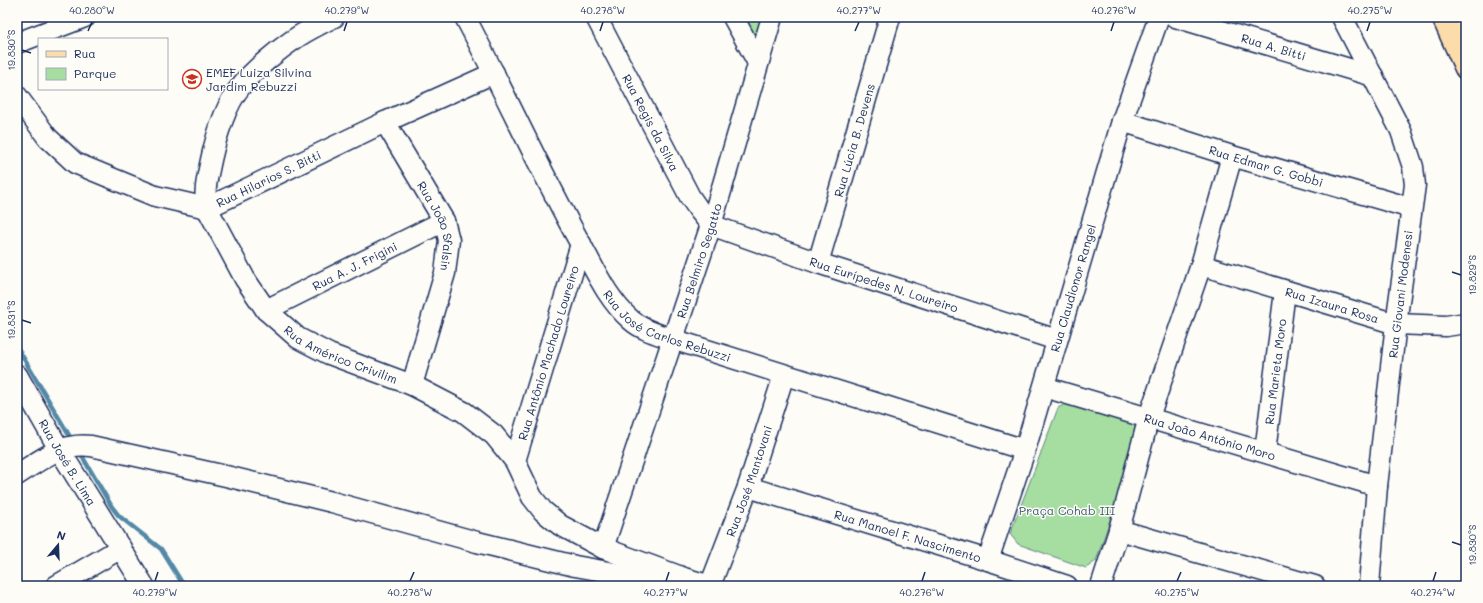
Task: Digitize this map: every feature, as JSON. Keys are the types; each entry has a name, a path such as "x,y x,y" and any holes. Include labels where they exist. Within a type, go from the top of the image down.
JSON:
{"main road":[{"path":"1443,17 1466,68"}],"street":[{"path":"17,43 85,17"},
{"name":"Rua Américo Crivilim","path":"334,17 298,36 261,66 240,86 228,106 214,148 207,180 205,200 207,208 245,279 266,310 298,338 329,354 412,385 464,412 494,435 515,461 532,497 542,511 560,525 603,548 684,578 711,586"},
{"name":"Rua José Carlos Rebuzzi","path":"465,17 558,203 596,274 617,304 631,320 651,332 672,339 1025,450"},
{"name":"Rua Regis da Silva","path":"596,17 690,197 711,225"},
{"path":"733,17 758,63"},
{"name":"Rua Belmiro Segatto","path":"603,548 711,225 772,17"},
{"name":"Rua Lúcia B. Devens","path":"818,263 890,17"},
{"name":"Rua Claudionor Rangel","path":"988,560 1025,450 1122,121 1159,17"},
{"name":"Rua A. Bitti","path":"1175,17 1373,76"},
{"name":"Rua Giovani Modenesi","path":"1342,17 1401,131 1413,167 1415,185 1396,324 1377,486 1369,586"},
{"path":"1456,17 1466,21"},
{"name":"Rua Hilarios S. Bitti","path":"17,96 48,138 76,163 155,196 207,208 385,122 494,73"},
{"name":"Rua Edmar G. Gobbi","path":"1122,121 1232,156 1411,208"},
{"name":"Rua João Sfalsin","path":"385,122 444,221 449,240 444,273 412,385"},
{"path":"1101,586 1119,530 1149,417 1201,265 1232,156"},
{"name":"Rua A. J. Frigini","path":"266,310 444,221"},
{"name":"Rua Eurípedes N. Loureiro","path":"711,225 818,263 1057,340"},
{"name":"Rua Antônio Machado Loureiro","path":"515,461 580,244"},
{"name":"Rua Izaura Rosa","path":"1201,265 1396,324 1446,326 1466,323"},
{"name":"Rua Marieta Moro","path":"1265,452 1285,291"},
{"name":"Rua José B. Lima","path":"17,375 59,449 144,586"},
{"name":"Rua José Mantovani","path":"711,586 748,487 784,375"},
{"name":"Rua João Antônio Moro","path":"1044,387 1377,486"},
{"path":"17,475 59,449 72,445 91,446 226,476 332,502 477,542 575,566 631,576 684,578"},
{"name":"Rua Manoel F. Nascimento","path":"748,487 1068,586"},
{"path":"1119,530 1315,586"},
{"path":"56,586 121,548"}],"green space":[{"path":"744,17 762,17 756,36"},
{"name":"Praça Cohab III","path":"1072,400 1138,420 1138,438 1096,561 1086,568 1018,544 1010,534 1058,408"}],"waterway":[{"path":"17,347 73,442"},
{"path":"79,451 112,507 119,516 161,549 184,586"}],"place":[{"name":"EMEF Luiza Silvina Jardim Rebuzzi","path":"192,79"}]}
